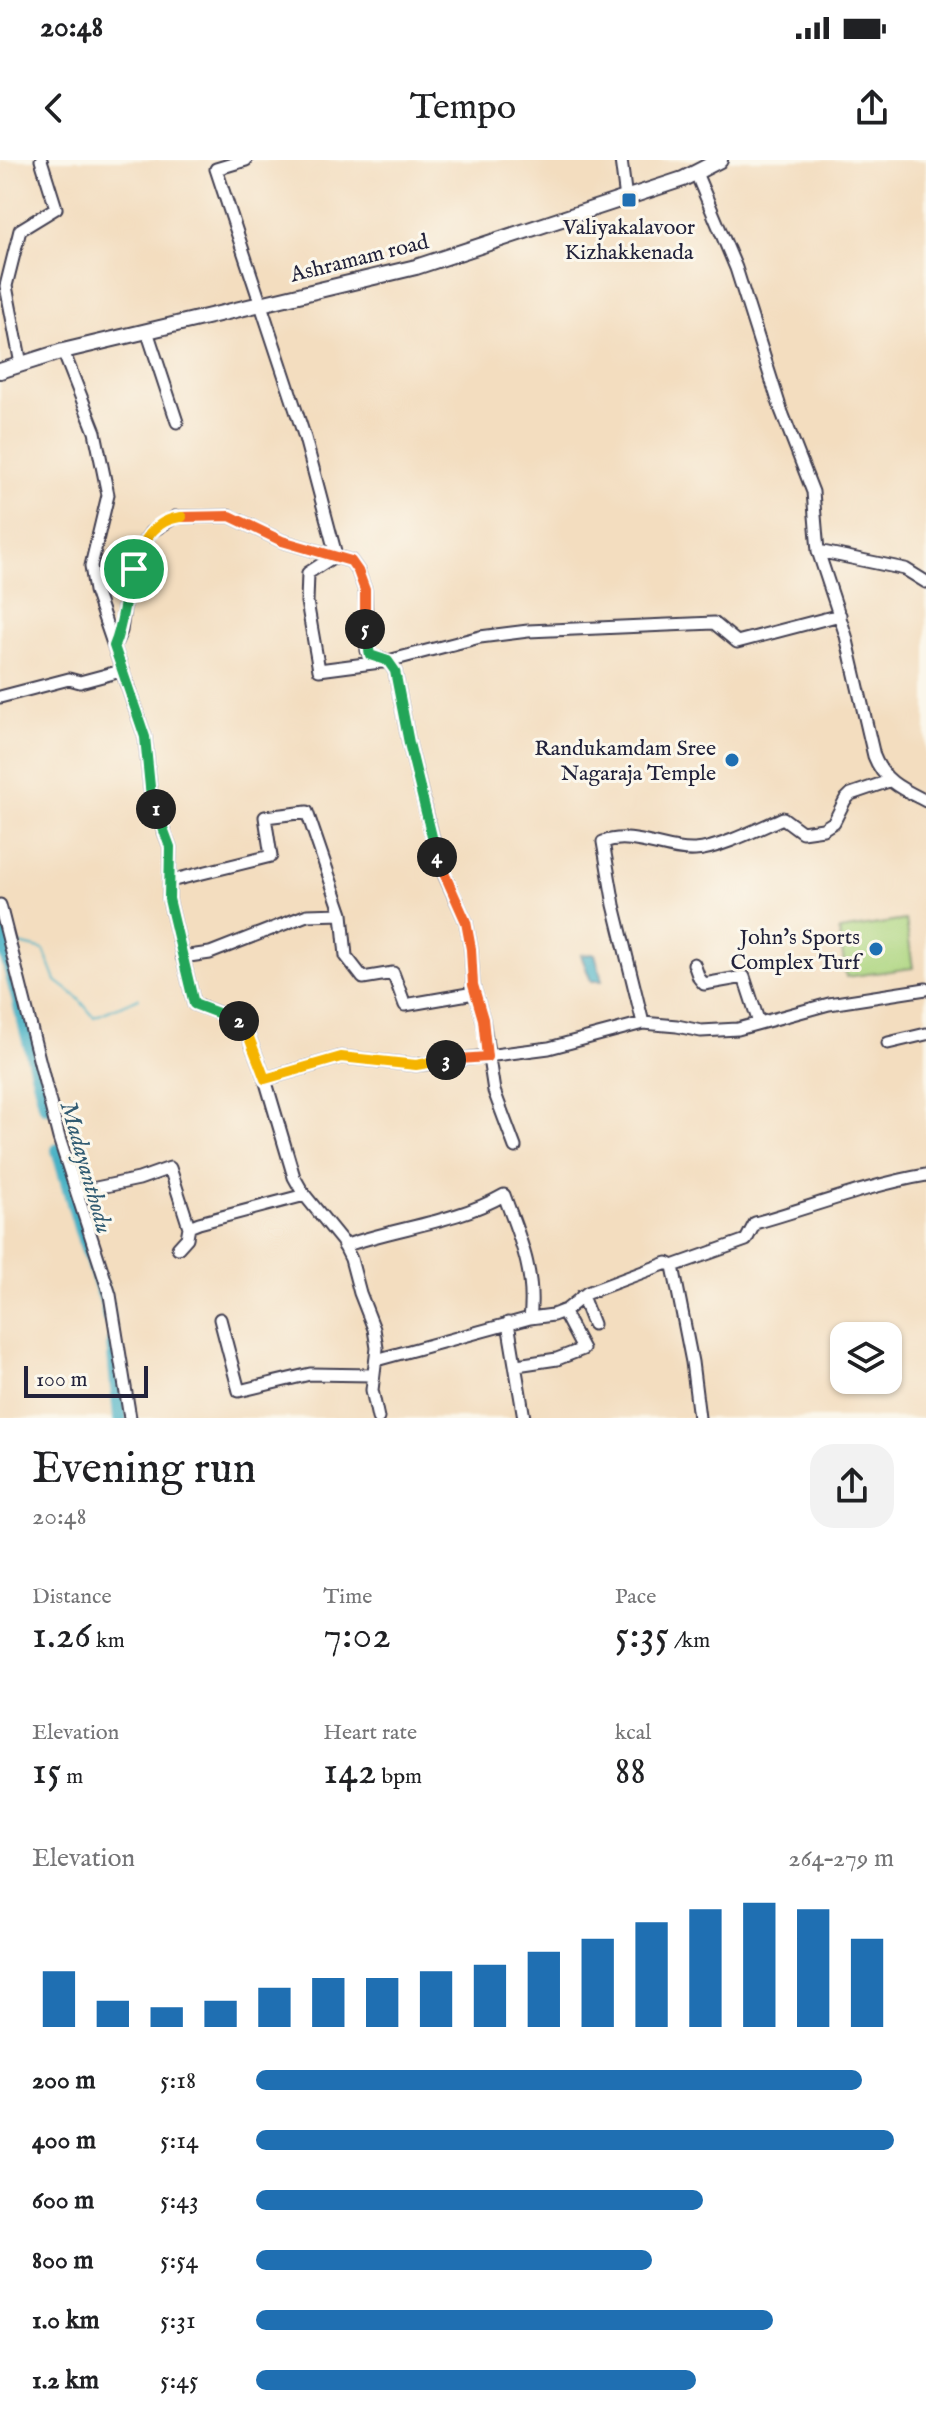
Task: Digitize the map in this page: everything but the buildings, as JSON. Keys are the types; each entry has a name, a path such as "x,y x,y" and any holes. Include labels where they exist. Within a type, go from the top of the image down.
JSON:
{"main road":[{"name":"Ashramam road","path":"0,371 63,351 416,267 626,199 696,173 720,160"}],"street":[{"path":"21,364 6,286 20,230 56,208 41,160"},
{"path":"246,160 216,169 305,438 336,555"},
{"path":"621,160 626,199"},
{"path":"696,173 736,268 781,410 813,492 818,551 840,615 874,756 879,769 889,781 926,801"},
{"path":"147,331 177,422"},
{"path":"63,351 95,432 108,495 91,566 95,591 145,737 151,797 170,847 169,899 194,1004 243,1022 265,1079 294,1177 344,1246 374,1329 376,1360 372,1390 378,1418"},
{"path":"114,646 121,631 127,585 137,552 151,532 175,517 230,516 291,544 351,561 365,590 367,651 373,657 388,661 395,671 409,743 439,863 466,922 474,993 483,1019 494,1091 515,1147"},
{"path":"818,551 905,569 926,582"},
{"path":"336,555 308,573 307,602 319,670 388,661 480,637 528,631 714,623 737,642 840,615"},
{"path":"0,697 69,679 80,682 121,671"},
{"path":"643,1023 614,905 603,842 613,838 696,850 783,818 802,832 823,829 834,822 851,794 889,781"},
{"path":"170,881 271,856 265,817 307,812 342,914 346,956 363,978 393,973 405,1005 474,993"},
{"path":"0,905 59,1138 110,1295 130,1418"},
{"path":"182,957 210,953 307,915 342,914"},
{"path":"694,964 704,984 744,977 759,1023"},
{"path":"265,1079 341,1057 416,1065 549,1048 643,1023 701,1031 738,1029 858,998 926,989"},
{"path":"888,1043 926,1034"},
{"path":"77,1192 139,1179 170,1168 189,1227 187,1238 178,1248"},
{"path":"376,1360 508,1323 553,1315 582,1296 616,1280 667,1263 673,1266 746,1240 755,1223 825,1204 887,1182 926,1175"},
{"path":"189,1227 305,1195"},
{"path":"344,1246 380,1233 482,1208 504,1195 529,1263 533,1295 530,1318"},
{"path":"673,1266 692,1362 699,1418"},
{"path":"582,1296 593,1324"},
{"path":"517,1365 557,1359 583,1349 563,1311"},
{"path":"220,1319 239,1391 310,1374 372,1375"},
{"path":"508,1323 524,1418"}],"green space":[{"name":"John's Sports Complex Turf","path":"906,920 913,968 846,977 839,930"}],"water":[{"path":"595,954 602,981 591,981 581,955"}],"waterway":[{"name":"Madayanthodu","path":"0,929 46,1107"},
{"path":"16,943 44,950 56,981 77,997 94,1017 139,998"},
{"name":"Madayanthodu","path":"58,1150 109,1318"},
{"name":"Madayanthodu","path":"113,1342 120,1418"}],"place":[{"name":"Valiyakalavoor Kizhakkenada","path":"629,200"},
{"name":"Randukamdam Sree Nagaraja Temple","path":"732,760"},
{"name":"John's Sports Complex Turf","path":"876,949"}],"route":[{"path":"195,516 230,516 300,548 351,561 365,590 367,651 373,657 388,661 395,671 433,842 447,883 466,922 474,992 483,1019 487,1057 416,1065 341,1057 265,1079 243,1022 194,1004 169,899 170,847 151,797 145,737 114,646 121,631 127,585 134,569 137,552 151,532 175,517 195,516"}]}
